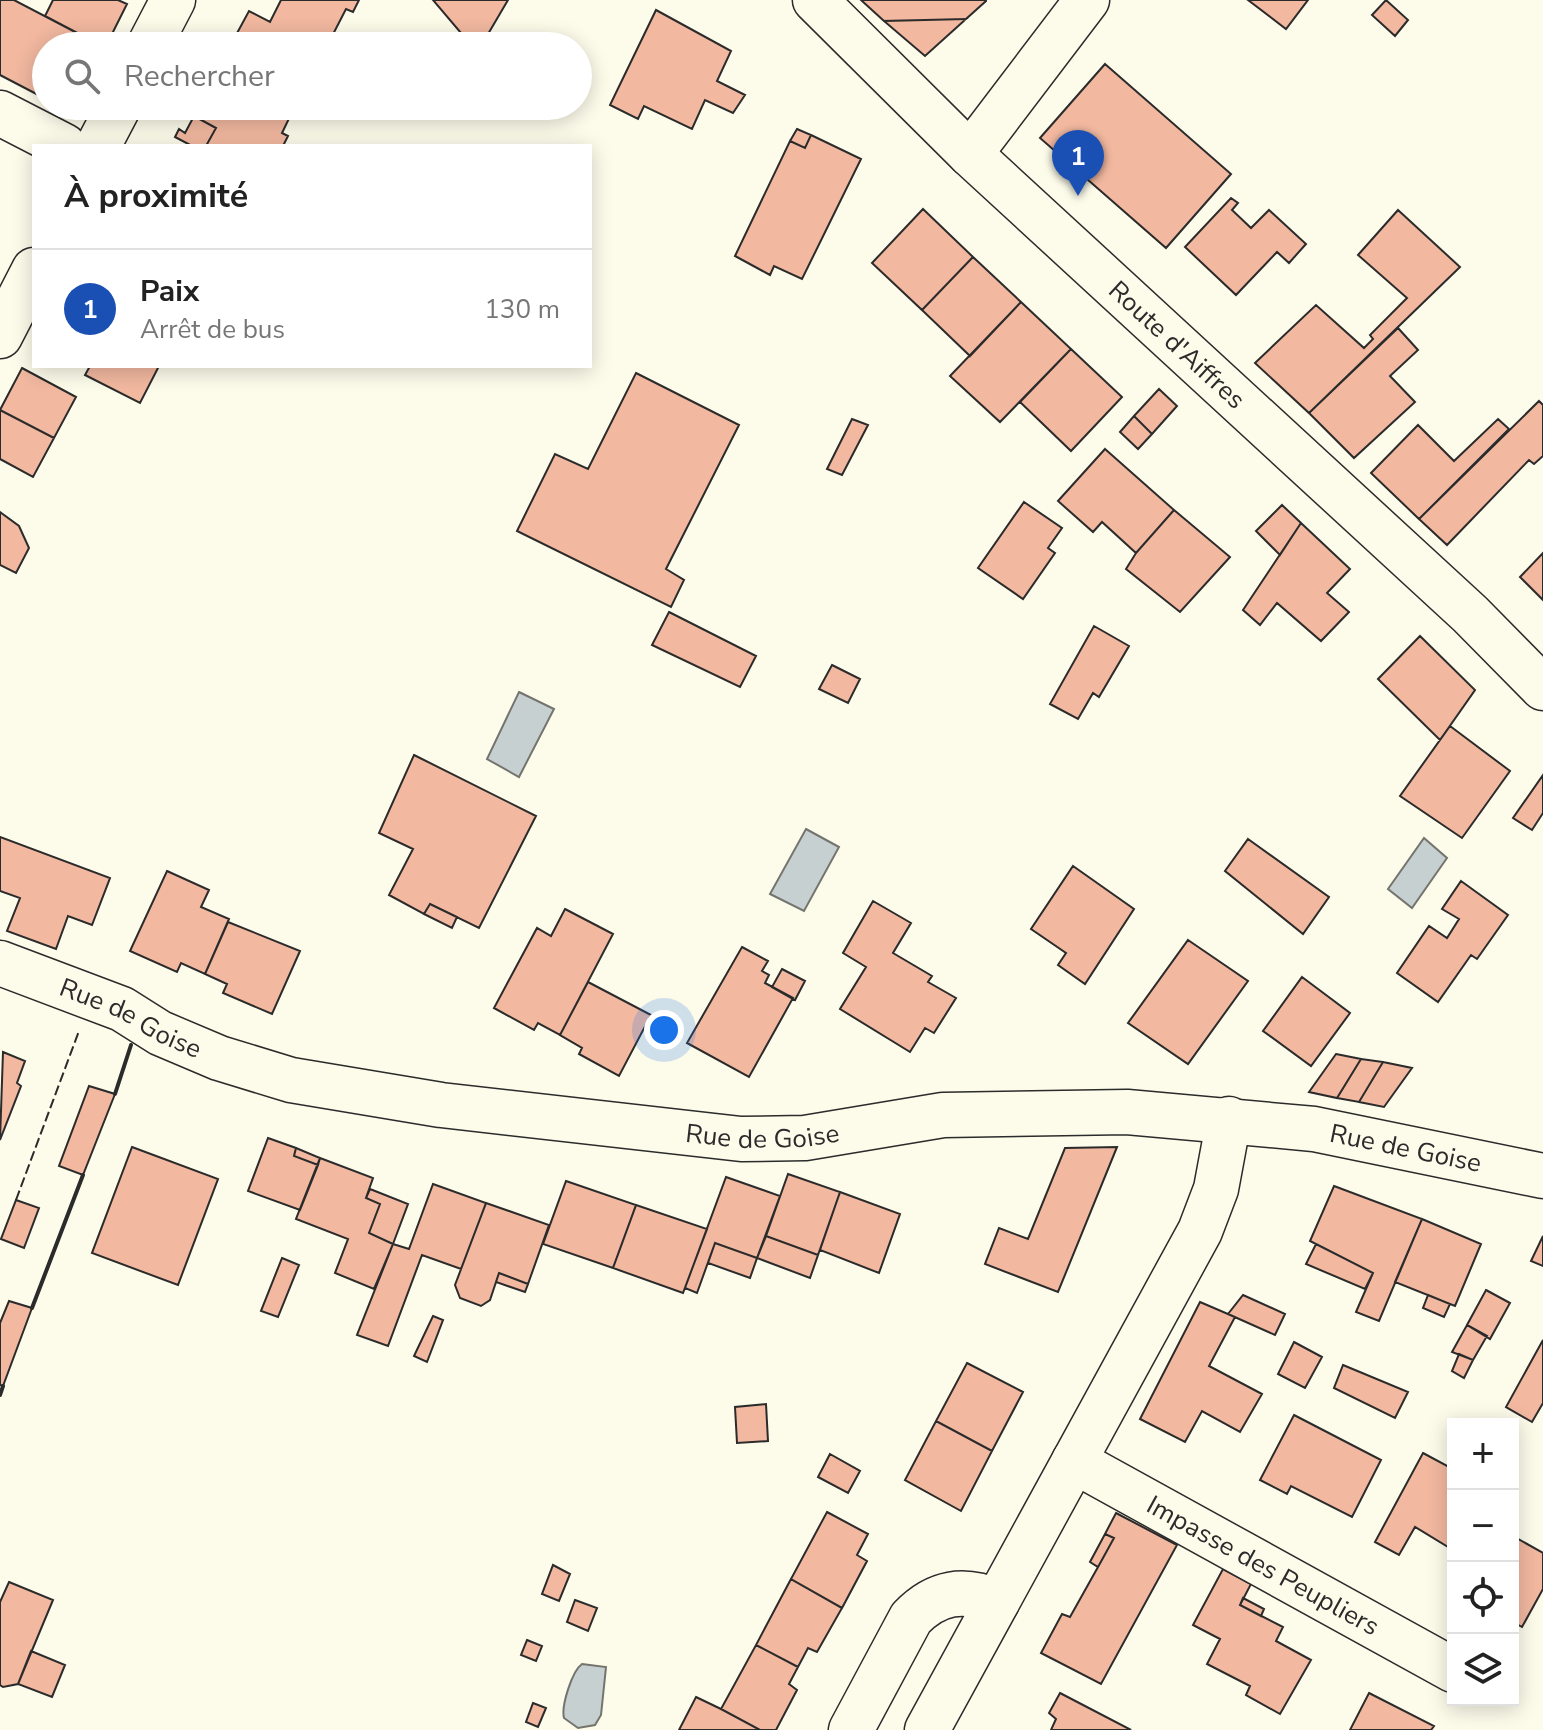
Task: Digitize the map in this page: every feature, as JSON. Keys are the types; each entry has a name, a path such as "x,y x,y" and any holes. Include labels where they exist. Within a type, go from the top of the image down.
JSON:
{"street":[{"path":"156,32 173,0"},
{"name":"Route d'Aiffres","path":"815,0 970,154 1470,614 1543,688"},
{"path":"970,154 1087,0"},
{"path":"0,113 60,144"},
{"path":"99,144 112,120"},
{"path":"0,336 32,274"},
{"name":"Rue de Goise","path":"0,963 122,1009 160,1033 219,1058 291,1080 441,1105 741,1139 842,1133 943,1115 1049,1111 1229,1119 1314,1129 1543,1176"},
{"path":"927,1730 1200,1231 1216,1189 1229,1119"},
{"name":"Impasse des Peupliers","path":"1074,1461 1447,1667"},
{"path":"851,1730 911,1618 925,1604 941,1595 977,1593 997,1602"}],"shaded area":[{"path":"519,692 554,709 519,777 487,759"},
{"path":"806,829 839,847 804,911 770,894"},
{"path":"1424,838 1447,858 1412,908 1388,889"},
{"path":"582,1664 606,1667 601,1715 595,1725 578,1728 564,1718 564,1713 571,1681"}],"building":[{"path":"0,0 14,0 75,32 32,32 32,92 0,75"},
{"path":"53,0 118,0 127,4 113,32 75,32 45,16"},
{"path":"281,0 359,0 353,12 346,9 334,32 238,32 249,11 270,22"},
{"path":"433,0 508,0 489,32 460,32"},
{"path":"861,0 986,1 966,19 884,21"},
{"path":"1248,0 1308,0 1286,29"},
{"path":"1386,0 1408,20 1395,36 1372,15"},
{"path":"656,10 731,51 717,81 745,95 733,113 705,100 692,129 644,106 638,119 610,105"},
{"path":"966,19 925,56 884,21"},
{"path":"1105,64 1231,174 1166,248 1040,138"},
{"path":"192,120 201,120 216,128 207,144 188,144 175,137 179,129 185,133"},
{"path":"201,120 288,120 282,133 288,136 284,144 207,144 216,128"},
{"path":"797,129 811,135 805,148 790,141"},
{"path":"811,135 861,159 802,279 774,266 770,275 735,256 790,141 805,148"},
{"path":"1231,198 1238,203 1232,210 1251,228 1269,210 1306,244 1289,263 1277,252 1236,295 1185,247"},
{"path":"923,209 973,257 922,310 872,263"},
{"path":"1398,210 1460,267 1309,413 1255,363 1316,305 1364,348 1373,339 1370,335 1407,298 1358,255"},
{"path":"973,257 1021,302 970,356 922,310"},
{"path":"1021,302 1071,349 1000,422 950,376"},
{"path":"1398,328 1418,350 1390,376 1415,402 1354,458 1309,413"},
{"path":"1071,349 1122,397 1071,451 1020,402"},
{"path":"22,368 76,397 54,438 0,410"},
{"path":"89,368 158,368 140,403 85,375"},
{"path":"636,373 739,425 666,569 684,580 671,607 517,531 555,454 588,469"},
{"path":"1159,389 1177,406 1152,434 1134,416"},
{"path":"1539,401 1543,405 1543,456 1534,464 1529,460 1447,545 1419,519"},
{"path":"0,410 54,438 33,477 0,459"},
{"path":"1134,416 1152,434 1138,449 1120,432"},
{"path":"852,419 868,425 842,475 827,469"},
{"path":"1498,419 1509,429 1419,519 1371,473 1418,425 1454,461"},
{"path":"1105,449 1174,510 1136,553 1102,522 1093,532 1058,501"},
{"path":"1024,502 1062,528 1048,548 1055,553 1023,599 978,568"},
{"path":"1282,505 1301,523 1280,555 1256,531"},
{"path":"1174,510 1230,557 1180,612 1126,569"},
{"path":"0,512 19,526 29,548 16,573 0,565"},
{"path":"1301,523 1350,569 1327,593 1349,612 1321,641 1277,603 1260,625 1243,610"},
{"path":"1543,553 1543,600 1520,577"},
{"path":"669,612 756,656 740,687 652,645"},
{"path":"1094,626 1129,646 1099,697 1093,693 1078,719 1050,704"},
{"path":"1420,636 1475,690 1440,740 1378,679"},
{"path":"832,665 860,679 848,703 819,689"},
{"path":"1450,726 1510,771 1462,838 1400,796"},
{"path":"414,755 536,816 479,928 430,904 424,914 389,895 413,849 379,833"},
{"path":"1543,775 1543,813 1532,830 1513,818"},
{"path":"0,837 110,878 92,925 68,916 56,949 7,931 20,898 0,891"},
{"path":"1248,839 1329,897 1303,934 1225,871"},
{"path":"1073,866 1134,909 1085,984 1058,965 1066,953 1031,929"},
{"path":"167,871 209,890 201,907 229,919 205,974 181,963 177,972 130,951"},
{"path":"1461,881 1508,915 1477,959 1471,955 1438,1002 1397,973 1429,926 1447,938 1459,919 1442,909"},
{"path":"873,901 911,923 893,953 932,976 928,982 956,998 934,1033 925,1028 910,1052 840,1009 866,967 843,953"},
{"path":"430,904 457,917 452,928 424,914"},
{"path":"565,909 613,934 560,1035 538,1023 534,1030 494,1008 537,928 551,936"},
{"path":"228,922 300,951 272,1014 223,993 227,984 205,974"},
{"path":"1188,940 1248,981 1188,1064 1128,1023"},
{"path":"742,947 768,961 762,971 769,975 765,983 793,998 749,1077 687,1043"},
{"path":"782,969 805,981 795,1000 772,987"},
{"path":"1302,977 1350,1013 1311,1066 1263,1031"},
{"path":"588,982 651,1015 619,1076 579,1054 582,1048 560,1035"},
{"path":"3,1052 25,1061 17,1083 21,1086 0,1140"},
{"path":"1336,1054 1361,1059 1337,1098 1309,1092"},
{"path":"1361,1059 1383,1062 1359,1102 1337,1098"},
{"path":"1383,1062 1412,1068 1384,1107 1359,1102"},
{"path":"89,1086 115,1094 83,1175 59,1166"},
{"path":"268,1138 296,1148 294,1156 318,1165 300,1210 248,1191"},
{"path":"132,1147 218,1179 178,1285 92,1253"},
{"path":"1117,1147 1058,1292 985,1264 999,1228 1028,1239 1065,1148"},
{"path":"296,1148 320,1158 318,1165 294,1156"},
{"path":"320,1158 373,1178 366,1198 380,1204 369,1233 393,1244 374,1289 335,1273 348,1239 296,1219"},
{"path":"788,1174 840,1192 818,1255 766,1236"},
{"path":"726,1177 780,1196 757,1258 715,1243 697,1293 685,1288"},
{"path":"566,1181 636,1205 613,1268 543,1244"},
{"path":"433,1184 486,1203 461,1269 422,1255 388,1346 357,1335 393,1244 409,1249"},
{"path":"1334,1186 1422,1219 1379,1321 1356,1312 1373,1273 1310,1241"},
{"path":"370,1189 408,1204 393,1244 369,1233 380,1204 366,1198"},
{"path":"840,1192 900,1214 879,1273 820,1250"},
{"path":"16,1200 39,1208 24,1248 1,1239"},
{"path":"486,1203 549,1225 528,1284 499,1273 490,1300 481,1306 460,1298 455,1285"},
{"path":"636,1205 707,1229 683,1293 613,1268"},
{"path":"1422,1219 1481,1244 1455,1306 1395,1282"},
{"path":"766,1236 818,1255 810,1278 757,1258"},
{"path":"1543,1236 1543,1266 1531,1261"},
{"path":"715,1243 757,1258 750,1278 708,1263"},
{"path":"1316,1244 1373,1273 1365,1289 1306,1264"},
{"path":"282,1258 299,1265 278,1317 261,1311"},
{"path":"499,1273 528,1284 525,1292 496,1282"},
{"path":"1486,1290 1510,1303 1490,1339 1467,1325"},
{"path":"1243,1295 1285,1314 1275,1335 1228,1314"},
{"path":"1428,1295 1450,1304 1444,1317 1423,1308"},
{"path":"9,1301 32,1308 3,1386 0,1385 0,1323"},
{"path":"1200,1302 1235,1317 1209,1366 1262,1394 1240,1432 1202,1411 1185,1442 1140,1419"},
{"path":"433,1316 443,1320 427,1362 414,1356"},
{"path":"1467,1325 1487,1336 1473,1360 1452,1352"},
{"path":"1543,1340 1543,1403 1532,1422 1506,1407"},
{"path":"1294,1342 1322,1357 1305,1388 1278,1374"},
{"path":"1459,1354 1473,1360 1464,1378 1452,1371"},
{"path":"967,1363 1023,1392 992,1451 936,1421"},
{"path":"1343,1365 1408,1392 1395,1418 1334,1388"},
{"path":"766,1404 768,1441 737,1443 735,1407"},
{"path":"1294,1415 1381,1460 1352,1517 1291,1486 1287,1494 1260,1480"},
{"path":"936,1421 992,1451 961,1511 905,1480"},
{"path":"1423,1453 1447,1466 1447,1546 1415,1527 1399,1555 1375,1542"},
{"path":"830,1454 860,1471 848,1493 818,1477"},
{"path":"827,1512 868,1534 857,1555 867,1561 842,1608 791,1579"},
{"path":"1116,1513 1177,1545 1101,1684 1041,1653 1062,1614 1070,1617 1114,1538 1105,1534"},
{"path":"1105,1534 1114,1538 1098,1567 1090,1562"},
{"path":"1519,1539 1543,1553 1543,1589 1522,1627 1519,1625"},
{"path":"553,1565 570,1574 559,1601 542,1594"},
{"path":"1223,1569 1251,1584 1240,1605 1283,1627 1276,1641 1311,1660 1280,1714 1246,1695 1250,1686 1207,1664 1220,1639 1193,1625"},
{"path":"791,1579 842,1608 817,1652 808,1648 798,1667 756,1645"},
{"path":"9,1582 53,1600 18,1684 3,1687 0,1685 0,1602"},
{"path":"1243,1598 1264,1609 1261,1616 1240,1605"},
{"path":"575,1600 597,1608 588,1631 567,1622"},
{"path":"527,1640 542,1646 536,1661 521,1655"},
{"path":"756,1645 798,1667 789,1684 797,1690 776,1730 760,1730 721,1709"},
{"path":"31,1651 65,1665 52,1697 18,1684"},
{"path":"1060,1693 1131,1730 1051,1730 1056,1719 1049,1713"},
{"path":"1369,1693 1434,1726 1431,1730 1350,1730"},
{"path":"696,1697 721,1709 760,1730 679,1730"},
{"path":"533,1703 546,1708 538,1727 526,1722"}],"fence":[{"path":"16,1200 79,1031"}],"wall":[{"path":"115,1094 131,1045"},
{"path":"32,1308 83,1175"},
{"path":"0,1395 3,1386"}],"place":[{"name":"Paix","path":"1078,196"}]}
